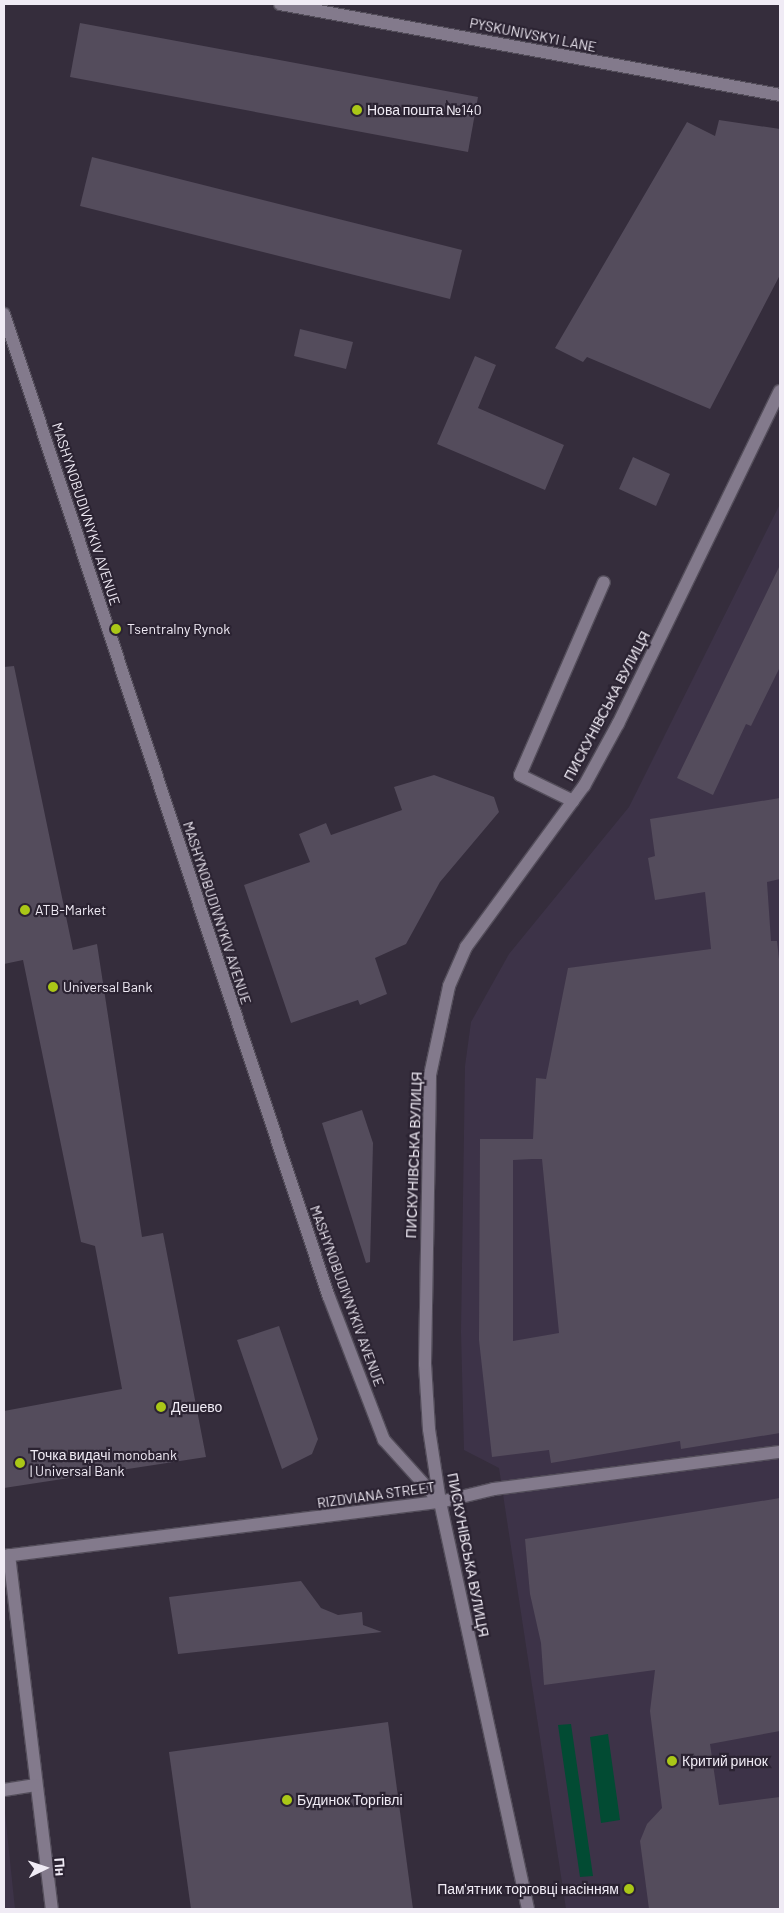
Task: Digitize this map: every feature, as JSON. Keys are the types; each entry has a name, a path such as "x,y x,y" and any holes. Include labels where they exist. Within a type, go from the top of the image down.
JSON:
{"street":[{"name":"PYSKUNIVSKYI LANE","path":"280,4 780,95"},
{"name":"MASHYNOBUDIVNYKIV AVENUE","path":"4,314 328,1297 384,1440 440,1502"},
{"name":"ПИСКУНІВСЬКА ВУЛИЦЯ","path":"528,1909 440,1502 425,1364 426,1145 430,1075 449,986 466,947 573,801 618,724 780,391"},
{"path":"573,801 520,775 604,582"},
{"name":"RIZDVIANA STREET","path":"7,1556 440,1502 494,1488 780,1452"},
{"path":"7,1556 52,1909"},
{"path":"4,1790 36,1785"}],"shaded area":[{"path":"780,504 780,1909 566,1909 499,1468 464,1450 461,1332 465,1066 471,1022 509,954 629,807"},
{"path":"4,1803 15,1909 4,1909"}],"green space":[{"path":"571,1724 593,1876 580,1877 558,1725"},
{"path":"608,1734 620,1820 601,1823 590,1737"}],"building":[{"path":"80,23 478,97 468,152 70,77"},
{"path":"719,120 780,129 780,275 710,409 587,357 583,362 555,348 687,122 715,136"},
{"path":"92,157 462,250 450,299 80,206"},
{"path":"300,329 353,342 346,369 294,356"},
{"path":"475,356 496,365 478,408 564,445 545,490 437,444"},
{"path":"633,457 670,474 656,506 619,489"},
{"path":"780,565 780,667 751,726 746,724 713,795 677,778"},
{"path":"14,666 73,950 97,944 142,1237 163,1233 206,1457 4,1488 4,1411 122,1389 95,1246 81,1242 23,960 4,964 4,667"},
{"path":"434,775 494,797 499,812 440,882 406,944 375,958 387,994 360,1005 358,1000 291,1023 244,885 310,862 299,834 326,823 331,835 402,810 394,787"},
{"path":"780,798 780,879 767,882 771,941 777,941 780,968 780,1433 681,1449 680,1441 551,1463 549,1450 492,1457 479,1340 480,1139 533,1139 536,1078 546,1079 568,968 711,949 705,892 655,900 648,858 655,856 650,819","holes":["542,1159 559,1333 513,1341 513,1160"]},
{"path":"362,1110 373,1143 370,1262 366,1263 322,1123"},
{"path":"279,1326 318,1439 312,1454 282,1469 237,1340"},
{"path":"780,1498 780,1731 710,1744 719,1805 780,1797 780,1909 649,1909 640,1841 647,1824 662,1808 650,1711 655,1670 544,1685 541,1643 530,1594 525,1539"},
{"path":"301,1581 321,1608 338,1615 362,1612 363,1625 382,1632 178,1654 169,1597"},
{"name":"Будинок Торгівлі","path":"388,1722 413,1909 191,1909 169,1752"}],"place":[{"name":"Нова пошта №140","path":"357,110"},
{"name":"Tsentralny Rynok","path":"116,629"},
{"name":"ATB-Market","path":"25,910"},
{"name":"Universal Bank","path":"53,987"},
{"name":"Дешево","path":"161,1407"},
{"name":"Точка видачі monobank | Universal Bank","path":"20,1463"},
{"name":"Критий ринок","path":"672,1761"},
{"name":"Будинок Торгівлі","path":"287,1800"},
{"name":"Пам'ятник торговці насінням","path":"629,1889"}]}
